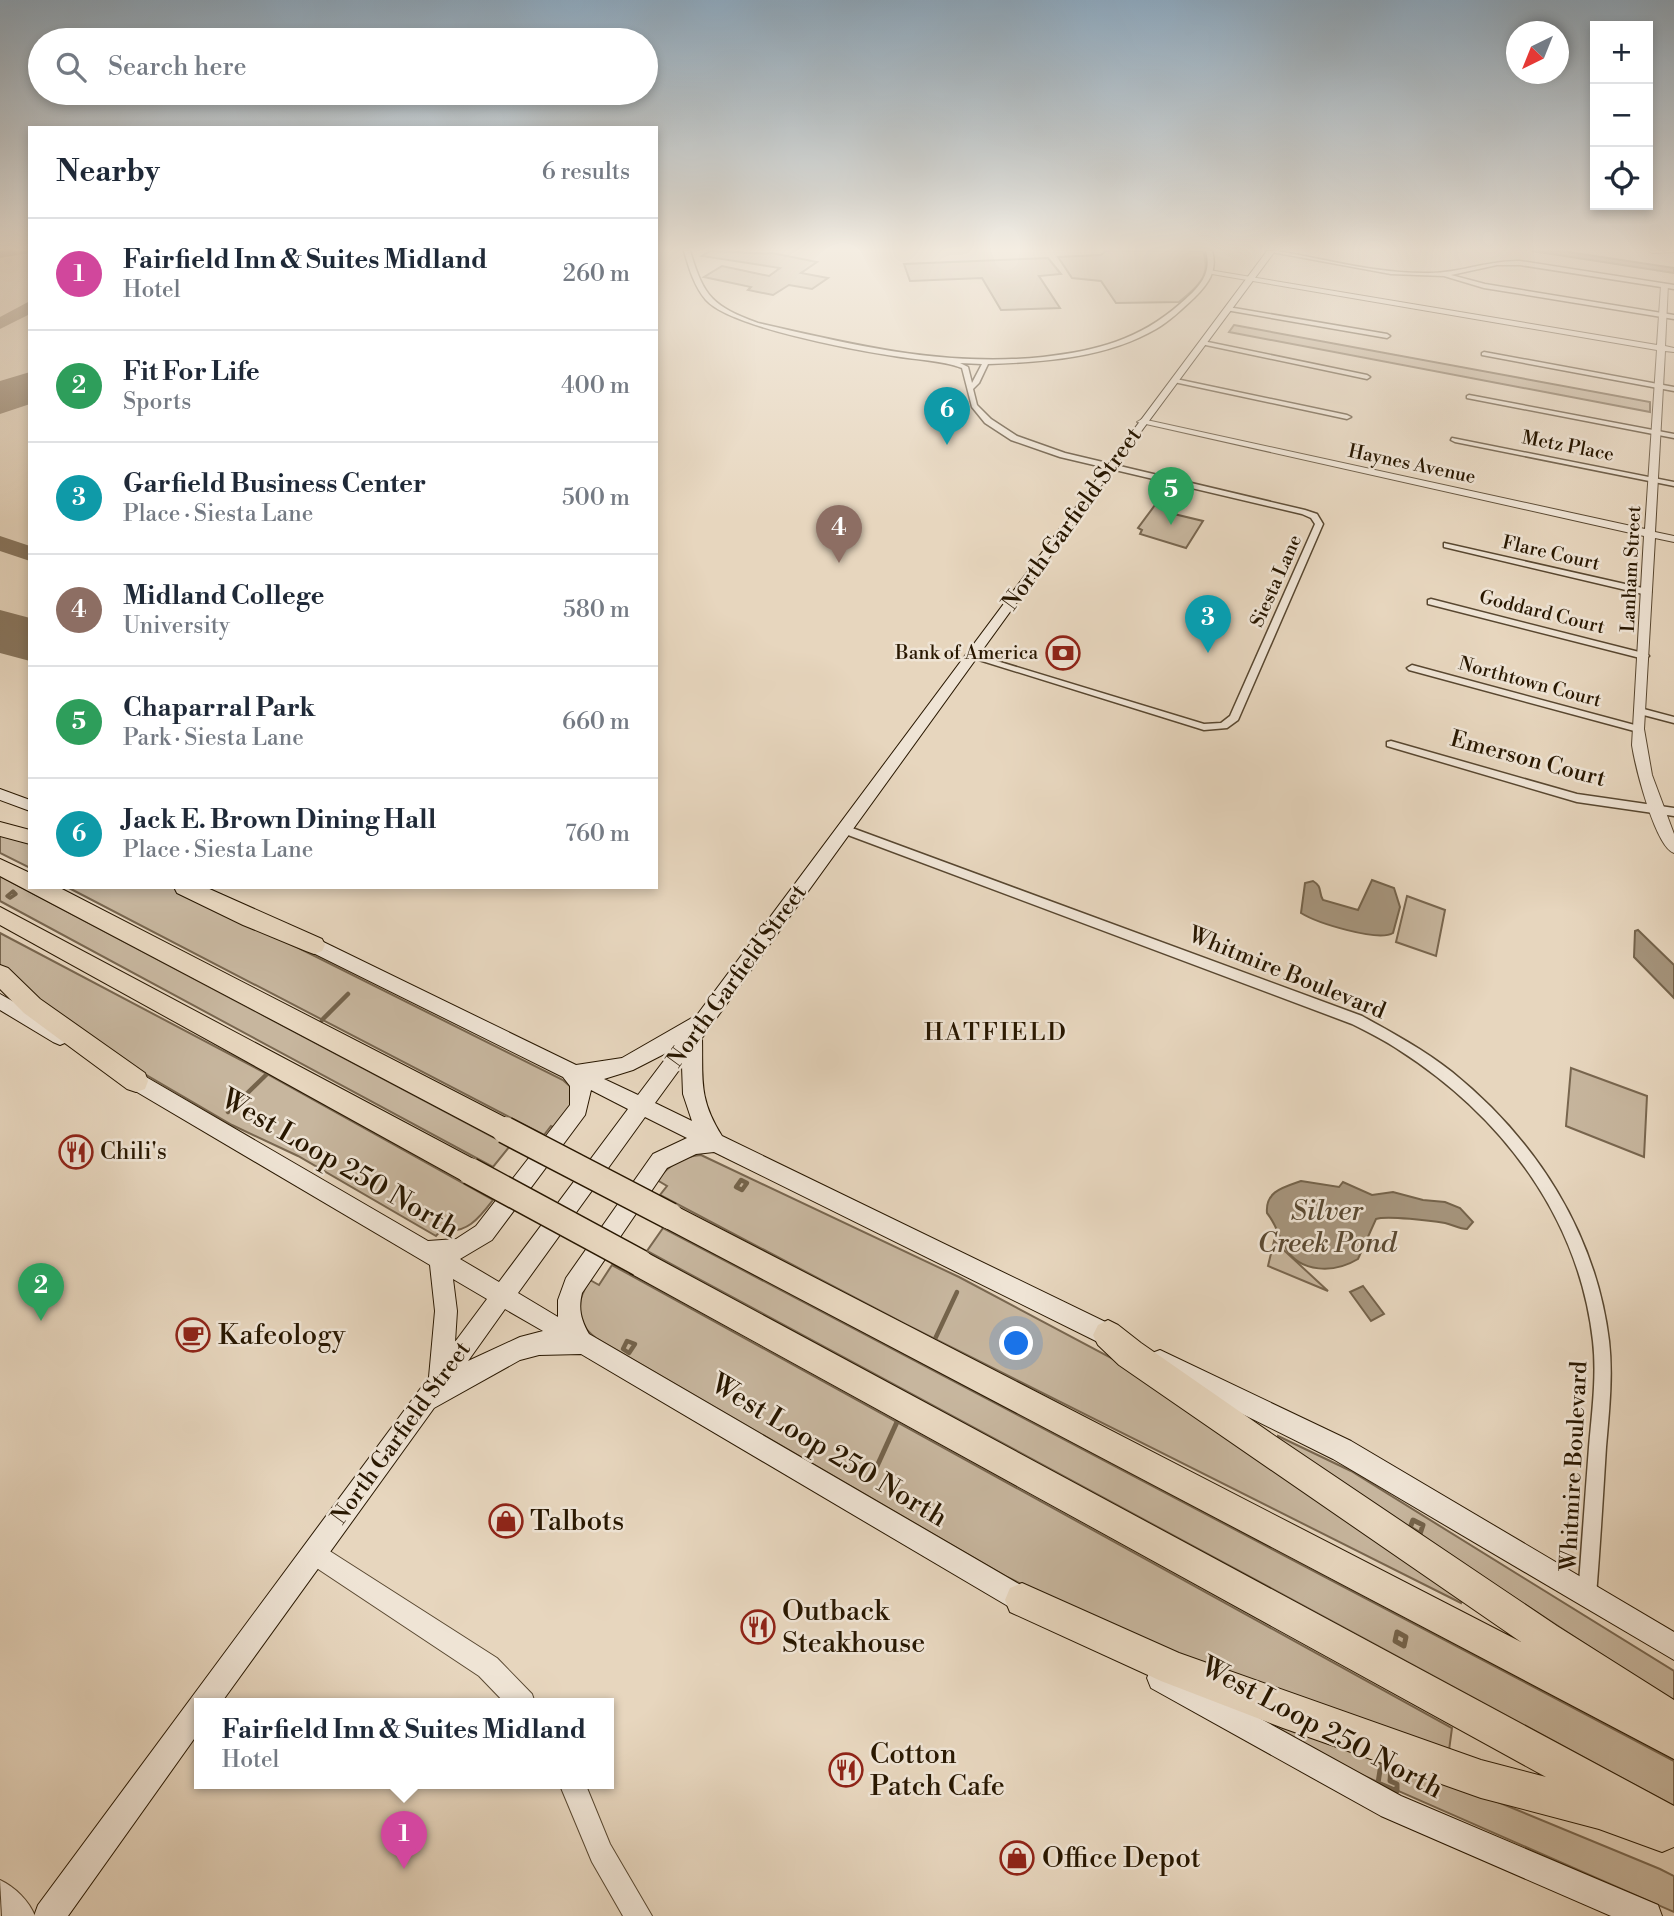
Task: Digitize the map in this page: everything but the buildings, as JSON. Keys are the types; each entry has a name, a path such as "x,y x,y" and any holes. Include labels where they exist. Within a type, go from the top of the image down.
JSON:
{"highway":[{"path":"0,829 28,836"},
{"path":"0,867 28,881"},
{"path":"43,889 1674,1741"},
{"path":"189,889 314,945"},
{"path":"0,915 1674,1827"},
{"path":"0,974 32,1006 136,1081"},
{"path":"1108,1335 1130,1354 1261,1445 1545,1638 1674,1721"},
{"path":"1022,1600 1173,1669 1283,1710 1357,1734 1451,1770 1599,1810 1674,1838"}],"main road":[{"name":"North Garfield Street","path":"208,1698 1142,422 1205,340"},
{"path":"0,794 28,805"},
{"path":"200,889 1342,1450 1674,1647"},
{"name":"West Loop 250 North","path":"0,1001 1022,1600 1391,1806 1647,1916"},
{"path":"570,1072 592,1073 632,1063 707,1018"},
{"path":"693,1038 690,1084 695,1109 716,1144"},
{"path":"440,1380 446,1320 432,1254 460,1249 484,1233 578,1109 582,1096 580,1084 570,1072"},
{"path":"586,1344 573,1331 568,1309 570,1293 660,1161 694,1145 716,1144"},
{"path":"423,1403 498,1357 537,1343 565,1340 586,1344"},
{"path":"49,1916 194,1716"}],"street":[{"path":"832,340 892,355 986,361 1068,355 1122,340"},
{"path":"1617,340 1674,350"},
{"name":"Lanham Street","path":"1663,340 1638,729 1640,759 1656,809 1674,848"},
{"path":"1203,343 1367,377"},
{"path":"1483,354 1674,389"},
{"name":"Siesta Lane","path":"949,360 965,367 970,399 981,415 1007,434 1044,450 1305,512 1314,516 1319,523 1233,721 1221,727 1204,727 971,656"},
{"path":"968,385 976,383 986,361"},
{"path":"1176,381 1347,417"},
{"path":"1468,397 1674,436"},
{"name":"Haynes Avenue","path":"1142,422 1674,539"},
{"name":"Metz Place","path":"1455,440 1674,484"},
{"name":"Flare Court","path":"1447,545 1647,592"},
{"name":"Goddard Court","path":"1431,602 1644,656"},
{"name":"Northtown Court","path":"1412,668 1638,729"},
{"path":"1640,711 1674,720"},
{"name":"Emerson Court","path":"1391,744 1577,798 1656,809"},
{"path":"1656,809 1674,812"},
{"name":"Whitmire Boulevard","path":"844,829 1357,1020 1434,1065 1502,1126 1543,1180 1573,1234 1589,1277 1597,1310 1602,1380 1587,1597"},
{"path":"314,1553 488,1667 518,1698"},
{"path":"574,1789 601,1853 638,1916"},
{"path":"0,1894 21,1916"}],"shaded area":[{"path":"1273,340 1317,340 1650,402 1650,412"},
{"path":"1155,505 1176,510 1174,514 1203,521 1186,548 1140,534 1142,530 1138,528"},
{"path":"0,834 28,841 28,867 0,853"},
{"path":"0,876 510,1146 493,1167 0,901"},
{"path":"71,889 178,889 563,1080 573,1089 575,1098 559,1130 551,1126 544,1135"},
{"path":"1407,896 1445,910 1436,956 1396,942"},
{"path":"0,933 267,1074 493,1200 472,1224 458,1230 442,1229 436,1236 298,1156 232,1125 119,1059 66,1023 0,966"},
{"path":"1571,1068 1647,1096 1644,1157 1566,1126"},
{"path":"701,1155 959,1277 1119,1362 1465,1592 1461,1603 905,1324 660,1195 667,1186 657,1180 666,1170 682,1160"},
{"path":"663,1228 1674,1761 1674,1806 647,1251"},
{"path":"1274,1241 1328,1291 1268,1266"},
{"path":"612,1265 1452,1728 1448,1758 1225,1674 1115,1628 1007,1577 596,1338 584,1325 580,1303 590,1280 599,1285"},
{"path":"1278,1436 1351,1471 1674,1671 1674,1702 1276,1442"},
{"path":"1239,1711 1471,1791 1660,1869 1674,1876 1674,1912 1362,1775"}],"water":[{"path":"1372,880 1394,888 1400,907 1393,933 1362,933 1333,926 1301,913 1305,883 1316,883 1323,900 1358,910"},
{"path":"1638,930 1674,965 1674,998 1634,957 1635,931"},
{"name":"Silver Creek Pond","path":"1301,1181 1339,1187 1343,1182 1372,1195 1393,1192 1423,1200 1445,1202 1460,1208 1473,1222 1467,1229 1421,1220 1376,1219 1358,1259 1339,1267 1309,1266 1292,1256 1267,1213 1272,1195"},
{"path":"1363,1286 1384,1314 1371,1321 1350,1292"}],"waterway":[{"path":"13,891 16,894 10,898 7,896 13,891"},
{"path":"322,1020 348,994"},
{"path":"228,1112 267,1074"},
{"path":"741,1180 747,1183 742,1190 736,1187 741,1180"},
{"path":"935,1339 957,1292"},
{"path":"627,1341 635,1344 629,1353 623,1349 627,1341"},
{"path":"873,1475 897,1422"},
{"path":"1413,1520 1423,1525 1420,1534 1410,1528 1413,1520"},
{"path":"1397,1632 1406,1637 1404,1646 1395,1641 1397,1632"},
{"path":"1381,1764 1391,1769 1390,1781 1397,1784 1397,1791 1378,1783 1381,1764"}],"taxiway":[{"path":"0,543 28,553"}],"runway":[{"path":"0,399 28,387"},
{"path":"0,629 28,641"}],"place":[{"name":"Jack E. Brown Dining Hall","path":"947,445"},
{"name":"Chaparral Park","path":"1171,525"},
{"name":"Midland College","path":"839,563"},
{"name":"Bank of America","path":"1063,653"},
{"name":"Garfield Business Center","path":"1208,653"},
{"name":"Chili's","path":"76,1152"},
{"name":"Fit For Life","path":"41,1321"},
{"name":"Kafeology","path":"193,1335"},
{"name":"Talbots","path":"506,1521"},
{"name":"Outback Steakhouse","path":"758,1627"},
{"name":"Cotton Patch Cafe","path":"846,1770"},
{"name":"Office Depot","path":"1017,1858"},
{"name":"Fairfield Inn & Suites Midland","path":"404,1869"}],"district":[{"name":"HATFIELD","path":"996,1033"}]}
